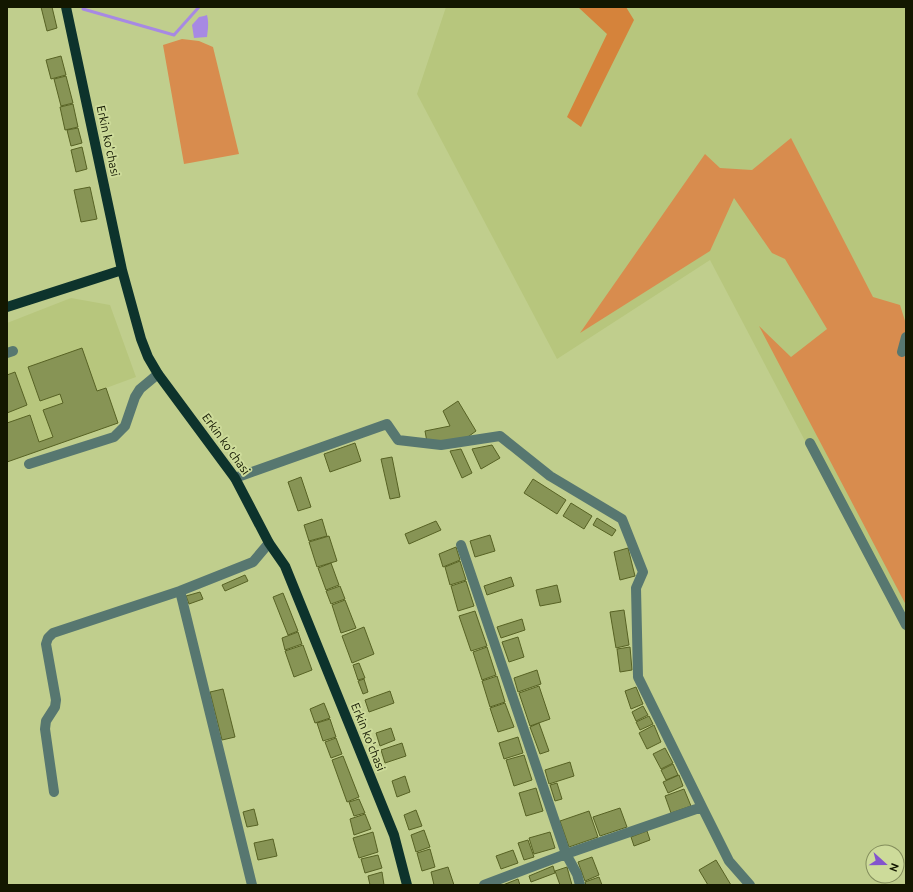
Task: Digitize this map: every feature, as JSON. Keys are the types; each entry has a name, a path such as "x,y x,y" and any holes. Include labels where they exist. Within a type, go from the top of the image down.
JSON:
{"main road":[{"name":"Erkin ko'chasi","path":"66,7 122,270 141,339 148,357 158,374 235,478 269,543 285,566 394,835 407,885"},
{"path":"7,308 122,270"}],"street":[{"path":"902,352 906,337"},
{"path":"29,464 114,437 125,426 135,397 140,389 158,374"},
{"path":"235,478 387,424 398,440 441,445 500,436 550,476 622,519 643,572 636,588 638,677 729,861 750,885"},
{"path":"810,443 906,625"},
{"path":"54,792 44,729 46,721 55,707 56,700 46,644 48,638 53,633 180,591 253,562 269,543"},
{"path":"461,545 566,854 577,874 580,885"},
{"path":"180,591 252,885"},
{"path":"484,885 566,854 702,807"}],"shaded area":[{"path":"446,7 906,7 906,633 710,260 557,359 417,94"},
{"path":"578,7 626,7 634,20 581,127 567,117 607,34"},
{"path":"207,15 207,37 194,38 192,25 199,17"},
{"path":"182,39 199,41 213,47 239,154 184,164 163,45"},
{"path":"791,138 873,297 900,305 906,324 906,605 759,326 791,357 827,329 785,259 772,253 734,198 710,251 580,333 705,154 720,168 752,170"},
{"path":"71,298 110,305 136,377 106,388 118,423 7,462 7,323"}],"building":[{"path":"41,7 52,7 57,28 47,31"},
{"path":"61,56 66,75 51,79 46,60"},
{"path":"66,76 73,103 61,106 54,79"},
{"path":"73,104 78,127 65,130 60,107"},
{"path":"78,128 82,143 71,146 67,130"},
{"path":"82,147 87,169 76,172 71,150"},
{"path":"90,187 97,219 81,222 74,190"},
{"path":"82,348 97,391 106,388 118,423 7,462 7,423 30,415 39,442 53,437 43,410 63,403 60,394 40,401 28,367"},
{"path":"15,372 27,405 7,413 7,375"},
{"path":"458,401 476,431 465,439 427,442 425,431 450,426 443,411"},
{"path":"355,443 361,461 330,472 324,454"},
{"path":"492,445 500,458 481,469 472,449"},
{"path":"461,449 472,473 462,478 450,451"},
{"path":"392,457 400,497 390,499 381,459"},
{"path":"301,477 311,507 298,511 288,482"},
{"path":"533,479 566,500 557,514 524,493"},
{"path":"571,503 592,516 584,529 563,516"},
{"path":"597,518 616,530 612,536 593,525"},
{"path":"322,519 327,536 309,541 304,525"},
{"path":"436,521 441,530 409,544 405,534"},
{"path":"490,535 495,551 475,557 470,541"},
{"path":"329,536 337,561 317,567 309,542"},
{"path":"456,547 460,560 443,567 439,554"},
{"path":"628,548 635,576 620,580 614,552"},
{"path":"460,561 466,580 450,585 445,567"},
{"path":"331,563 339,585 326,590 318,568"},
{"path":"245,575 248,581 225,591 222,585"},
{"path":"511,577 514,586 487,595 484,586"},
{"path":"466,581 474,606 458,611 451,586"},
{"path":"557,585 561,602 540,606 536,590"},
{"path":"340,586 345,599 331,604 326,591"},
{"path":"200,592 203,599 189,604 186,596"},
{"path":"283,593 298,631 288,635 273,597"},
{"path":"345,600 356,628 341,633 332,605"},
{"path":"624,610 629,645 616,648 610,612"},
{"path":"475,611 487,646 471,651 459,616"},
{"path":"522,619 525,630 501,638 497,627"},
{"path":"364,627 374,654 352,663 342,636"},
{"path":"298,632 302,644 285,650 282,638"},
{"path":"518,637 524,657 509,662 502,642"},
{"path":"303,645 312,670 294,677 285,651"},
{"path":"487,647 496,675 482,680 473,652"},
{"path":"630,647 632,670 620,672 617,649"},
{"path":"359,663 365,678 358,680 353,665"},
{"path":"537,670 541,684 518,692 514,678"},
{"path":"497,676 505,702 490,707 482,681"},
{"path":"364,679 368,692 363,694 358,681"},
{"path":"539,686 550,719 530,726 519,693"},
{"path":"636,687 643,704 631,709 625,691"},
{"path":"223,689 235,737 222,740 210,692"},
{"path":"390,691 394,703 369,712 365,700"},
{"path":"324,703 330,718 315,723 310,709"},
{"path":"505,703 514,727 498,732 490,708"},
{"path":"643,706 648,715 636,721 632,712"},
{"path":"649,716 653,724 640,730 636,722"},
{"path":"330,719 336,737 323,741 317,723"},
{"path":"539,723 549,751 540,754 530,727"},
{"path":"654,725 661,742 647,749 639,733"},
{"path":"391,728 395,740 380,746 376,733"},
{"path":"518,737 523,753 504,759 499,743"},
{"path":"336,738 342,754 331,758 325,742"},
{"path":"402,743 406,756 385,763 381,750"},
{"path":"665,748 673,763 661,769 653,754"},
{"path":"524,755 532,780 514,786 506,760"},
{"path":"343,756 359,797 347,802 332,760"},
{"path":"570,762 574,776 549,784 545,770"},
{"path":"673,764 678,775 666,780 661,770"},
{"path":"679,775 683,786 668,793 663,782"},
{"path":"405,776 410,792 397,797 392,781"},
{"path":"557,783 562,799 555,801 550,785"},
{"path":"536,788 543,811 526,816 519,793"},
{"path":"684,789 691,806 671,813 665,796"},
{"path":"359,799 365,813 354,816 349,802"},
{"path":"620,808 627,827 600,836 593,817"},
{"path":"254,809 258,825 247,827 243,812"},
{"path":"416,810 422,826 409,830 404,815"},
{"path":"589,811 598,837 569,847 560,821"},
{"path":"365,814 371,829 354,835 350,819"},
{"path":"424,830 430,847 416,852 411,835"},
{"path":"647,831 650,840 634,846 631,837"},
{"path":"373,832 378,852 359,858 353,838"},
{"path":"550,832 555,848 534,854 529,838"},
{"path":"273,839 277,856 258,860 254,843"},
{"path":"528,840 534,857 524,860 518,843"},
{"path":"430,849 435,867 422,871 417,853"},
{"path":"513,850 518,863 501,869 496,856"},
{"path":"378,855 382,868 365,873 361,859"},
{"path":"592,857 599,875 585,881 578,862"},
{"path":"716,860 731,885 708,885 699,870"},
{"path":"553,866 555,873 531,882 529,876"},
{"path":"448,867 454,885 434,885 431,872"},
{"path":"567,867 572,885 560,885 555,871"},
{"path":"382,872 384,885 370,885 368,876"},
{"path":"599,877 602,885 586,885 585,882"},
{"path":"518,879 520,885 503,885"}],"waterway":[{"path":"83,9 174,35 199,7"}]}
